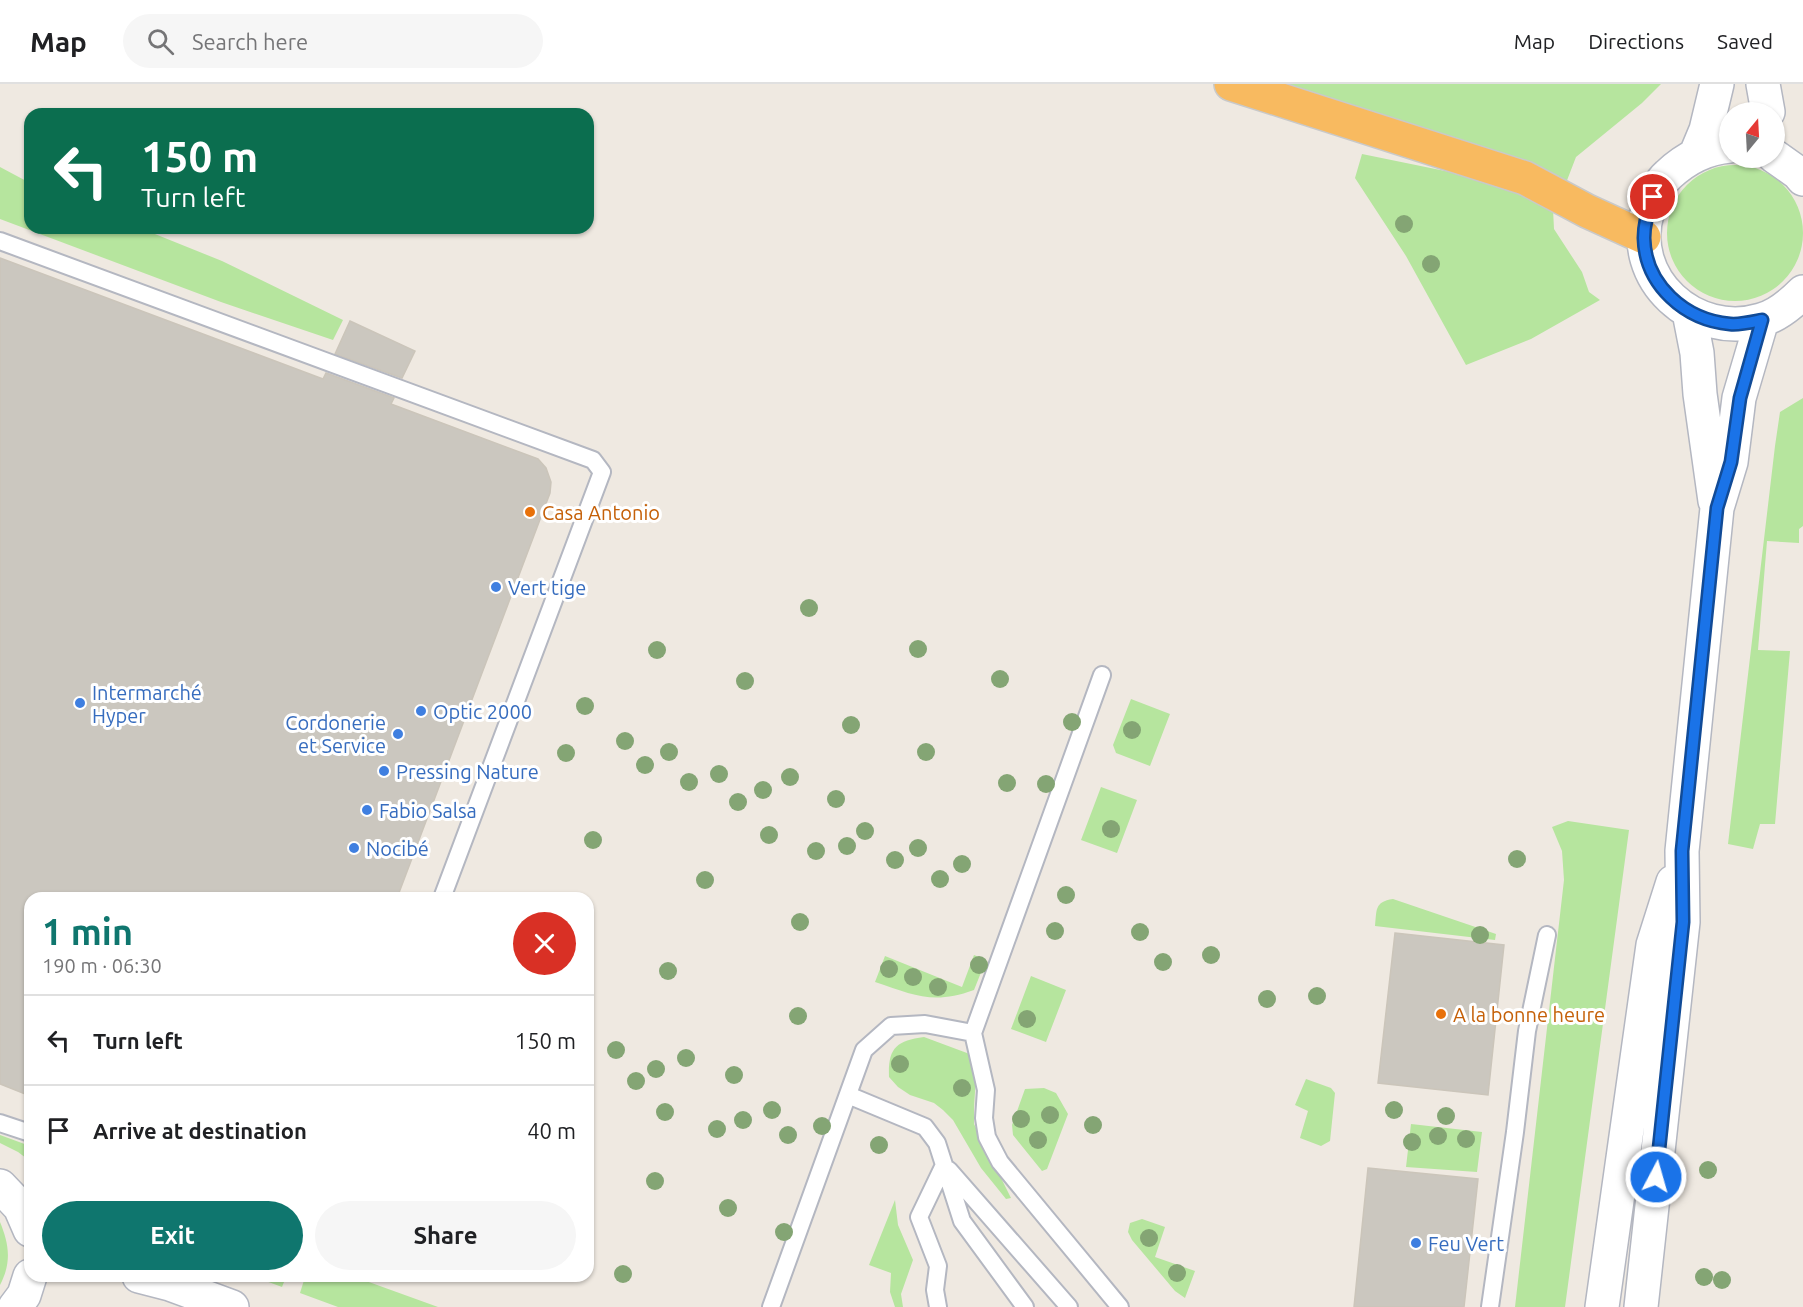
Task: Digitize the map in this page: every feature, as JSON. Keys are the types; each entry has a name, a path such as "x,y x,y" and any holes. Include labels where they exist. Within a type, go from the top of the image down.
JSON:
{"highway":[{"path":"1230,84 1525,178 1587,211 1644,237"}],"main road":[{"path":"1696,154 1706,130 1718,84"},
{"path":"1763,84 1766,102"},
{"path":"1719,147 1696,154 1679,165 1664,179 1653,197 1646,217 1644,237 1650,267 1666,293 1689,312 1710,321 1733,325 1788,309"},
{"path":"1641,1307 1683,922 1682,851 1717,508 1731,462 1740,398 1788,309"},
{"path":"1689,312 1697,353 1700,394 1717,508"},
{"path":"1602,1307 1653,945 1682,851"},
{"path":"0,1186 20,1207 24,1216"},
{"path":"15,1307 24,1295 28,1282"},
{"path":"162,1282 232,1307"}],"lane":[{"path":"0,241 593,460 602,472 444,892"},
{"path":"1102,675 973,1033 986,1090 984,1118 987,1137 1000,1162 1120,1307"},
{"path":"1490,1307 1527,1031 1547,935"},
{"path":"771,1307 864,1050 891,1026 925,1024 973,1033"},
{"path":"848,1095 925,1127 937,1143 962,1221 1025,1307"},
{"path":"0,1123 24,1131"},
{"path":"938,1307 936,1290 938,1266 919,1217 944,1165"},
{"path":"944,1165 1069,1307"}],"green space":[{"path":"1283,84 1661,84 1642,103 1576,157 1566,183"},
{"path":"1362,154 1450,172 1480,175 1553,209 1554,229 1582,272 1589,292 1600,300 1531,339 1466,365 1406,256 1355,178"},
{"path":"0,167 24,180 24,228 0,219"},
{"path":"1719,168 1761,170 1783,185 1791,195 1798,207 1803,233 1798,259 1783,281 1761,296 1735,301 1709,296 1687,281 1672,259 1667,233 1672,207 1687,185 1709,170"},
{"path":"40,234 155,234 222,261 343,320 333,340 221,302"},
{"path":"1803,398 1803,526 1799,529 1799,543 1767,541 1758,650 1790,651 1775,824 1760,824 1753,849 1728,844 1780,412"},
{"path":"1131,699 1170,714 1150,766 1116,753 1113,745"},
{"path":"1101,787 1137,800 1117,853 1081,840"},
{"path":"1568,821 1629,830 1565,1307 1515,1307 1564,880 1562,851 1552,827"},
{"path":"1393,899 1496,934 1495,940 1375,926 1379,905"},
{"path":"974,955 986,960 974,990 960,994 947,997 924,996 875,982 885,956 962,987"},
{"path":"1031,976 1066,990 1046,1042 1011,1029"},
{"path":"924,1037 975,1056 977,1062 974,1124 1011,1198 1006,1199 981,1168 953,1120 943,1110 934,1103 910,1095 889,1077 890,1059 896,1048 907,1041"},
{"path":"1306,1079 1331,1088 1335,1093 1330,1141 1321,1146 1300,1138 1308,1111 1295,1105"},
{"path":"1044,1088 1056,1093 1068,1114 1047,1169 1042,1171 1013,1135 1012,1125 1025,1089"},
{"path":"1411,1124 1482,1132 1477,1172 1406,1167"},
{"path":"0,1135 24,1144 24,1156 18,1152 0,1143"},
{"path":"895,1200 898,1225 913,1260 901,1294 903,1307 895,1307 890,1292 891,1273 869,1265"},
{"path":"1142,1219 1165,1227 1155,1257 1195,1271 1185,1298 1175,1291 1132,1240 1128,1232 1130,1223"},
{"path":"0,1222 8,1261 0,1285"},
{"path":"268,1282 284,1282 282,1287"},
{"path":"303,1282 369,1282 438,1307 338,1307 300,1293"}],"building":[{"path":"0,258 323,379 326,373 394,398 391,404 538,459 546,468 551,482 550,493 399,892 24,892 24,1094 0,1084"},
{"path":"350,321 415,351 402,378 335,354"},
{"name":"A la bonne heure","path":"1395,933 1504,945 1488,1095 1378,1083"},
{"name":"Feu Vert","path":"1368,1168 1478,1179 1464,1307 1354,1307"}],"place":[{"name":"Casa Antonio","path":"530,512"},
{"name":"Vert tige","path":"496,587"},
{"name":"Intermarché Hyper","path":"80,703"},
{"name":"Optic 2000","path":"421,711"},
{"name":"Cordonerie et Service","path":"398,734"},
{"name":"Pressing Nature","path":"384,771"},
{"name":"Fabio Salsa","path":"367,810"},
{"name":"Nocibé","path":"354,848"},
{"name":"A la bonne heure","path":"1441,1014"},
{"name":"Feu Vert","path":"1416,1243"}],"route":[{"path":"1653,197 1646,217 1644,237 1646,253 1650,267 1666,293 1689,312 1710,321 1733,325 1762,320 1740,398 1731,462 1717,508 1682,851 1683,922 1656,1177"}]}
